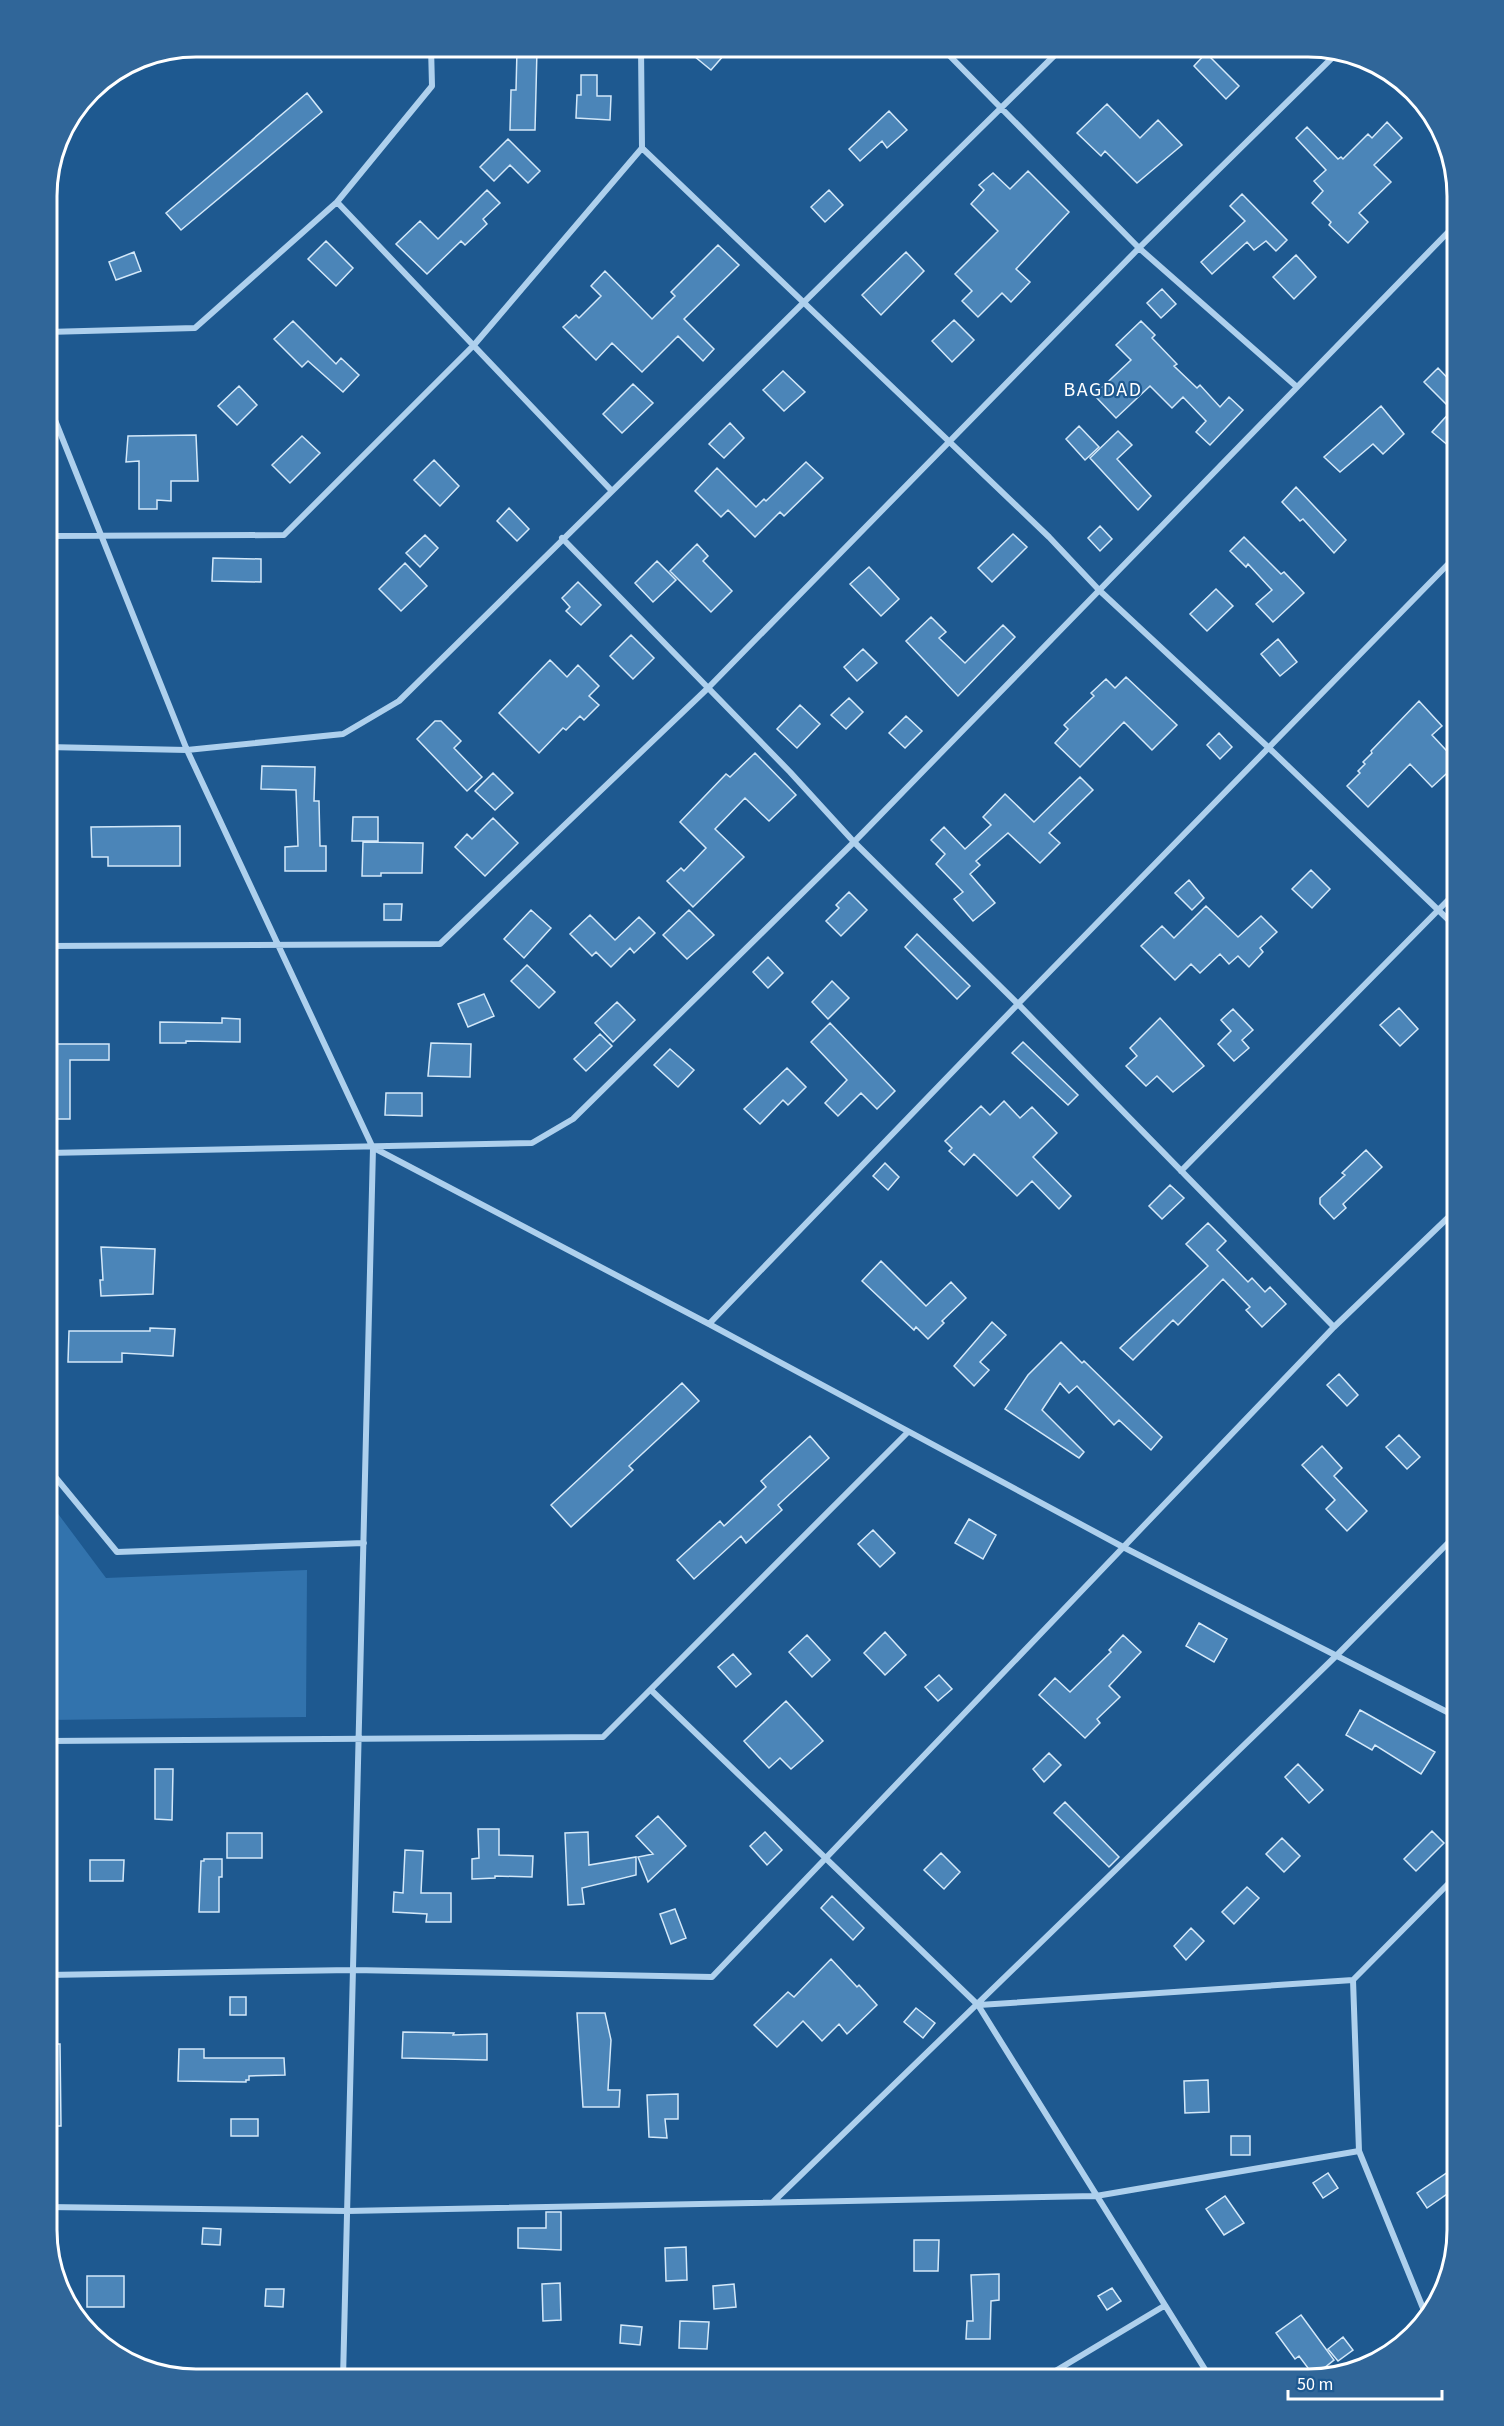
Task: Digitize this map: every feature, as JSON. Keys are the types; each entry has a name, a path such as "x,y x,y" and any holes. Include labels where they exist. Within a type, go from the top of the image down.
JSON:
{"street":[{"path":"57,332 195,328 337,202 432,86 431,57"},
{"path":"57,536 284,535 474,345 642,148 641,57"},
{"path":"950,57 1139,248 1297,387"},
{"path":"57,747 187,750 343,734 399,701 1053,57"},
{"path":"57,946 440,944 708,688 1139,248 1331,59"},
{"path":"642,148 1049,537 1099,590 1447,918"},
{"path":"337,202 612,490"},
{"path":"57,1153 532,1143 573,1119 854,842 1447,234"},
{"path":"57,424 187,750 373,1148 343,2369"},
{"path":"562,538 790,772 854,842 1018,1004 1334,1327"},
{"path":"709,1324 1018,1004 1447,566"},
{"path":"1181,1171 1447,902"},
{"path":"373,1148 709,1324 1123,1547 1447,1711"},
{"path":"57,1975 353,1970 712,1977 1334,1327 1447,1219"},
{"path":"57,1741 603,1737 908,1432"},
{"path":"57,1479 117,1552 364,1543"},
{"path":"773,2203 1337,1655 1447,1545"},
{"path":"651,1690 978,2005 1205,2369"},
{"path":"978,2005 1353,1980 1447,1886"},
{"path":"1353,1980 1359,2151 1423,2308"},
{"path":"57,2207 347,2211 1096,2196 1359,2151"},
{"path":"1059,2369 1164,2306"}],"shaded area":[{"path":"57,1512 106,1578 307,1570 306,1717 57,1720"}],"building":[{"path":"517,57 537,57 535,130 510,130 511,90 516,90"},
{"path":"695,57 722,57 711,70"},
{"path":"1202,57 1210,57 1239,86 1226,99 1194,66"},
{"path":"581,75 597,75 597,96 611,96 610,120 576,118 577,95 581,95"},
{"path":"307,93 322,112 181,230 166,213"},
{"path":"1107,104 1140,138 1158,120 1182,145 1137,183 1105,151 1101,156 1077,133"},
{"path":"889,111 907,130 887,148 882,141 860,161 849,149"},
{"path":"1387,122 1402,138 1374,165 1391,182 1359,213 1368,222 1348,243 1329,225 1331,222 1312,203 1323,191 1314,181 1326,170 1296,138 1307,127 1338,159 1341,157 1343,159 1368,134 1372,138"},
{"path":"508,139 540,171 528,183 510,165 494,181 480,167"},
{"path":"1028,171 1069,212 1016,269 1030,282 1011,302 1002,293 978,317 962,301 972,291 955,274 998,231 971,204 984,190 979,185 993,173 1010,189"},
{"path":"487,190 500,203 483,219 487,224 465,245 461,241 427,274 396,244 420,221 438,239"},
{"path":"829,190 843,205 825,222 811,207"},
{"path":"1242,194 1287,240 1276,251 1266,241 1254,250 1247,242 1212,274 1201,262 1245,221 1230,206"},
{"path":"326,241 353,268 336,286 308,259"},
{"path":"718,245 739,265 684,319 714,349 703,361 678,336 642,372 612,343 596,360 563,327 576,315 579,318 601,296 591,286 605,271 652,319 675,296 671,292"},
{"path":"134,252 141,271 116,280 109,262"},
{"path":"906,252 924,271 881,315 862,295"},
{"path":"1296,255 1316,277 1294,299 1273,277"},
{"path":"1162,289 1176,304 1161,318 1147,303"},
{"path":"954,320 974,340 952,362 932,341"},
{"path":"293,321 336,364 341,358 359,375 343,392 308,361 302,367 274,339"},
{"path":"1141,321 1155,335 1152,338 1177,364 1174,366 1197,388 1200,385 1220,407 1229,397 1243,410 1210,445 1196,432 1206,421 1183,397 1172,408 1150,386 1116,418 1094,395 1131,360 1116,345"},
{"path":"1438,368 1447,377 1447,405 1424,382"},
{"path":"783,371 805,392 784,411 763,390"},
{"path":"633,384 653,403 622,433 603,414"},
{"path":"239,386 257,405 237,425 218,406"},
{"path":"1381,406 1404,434 1383,454 1373,444 1340,472 1324,457"},
{"path":"1447,416 1447,444 1432,432"},
{"path":"730,423 744,438 724,458 709,444"},
{"path":"1079,426 1099,447 1085,460 1066,439"},
{"path":"1118,431 1132,445 1117,459 1151,496 1138,510 1090,458"},
{"path":"196,435 198,481 171,481 171,501 157,500 157,509 139,509 139,461 126,462 128,436"},
{"path":"302,436 320,453 290,483 272,465"},
{"path":"434,460 459,486 440,506 414,480"},
{"path":"806,462 823,478 784,516 780,512 755,537 728,510 721,517 695,491 717,468 756,507 764,499 766,501"},
{"path":"1296,487 1346,540 1334,553 1303,519 1300,521 1282,502"},
{"path":"509,508 529,529 517,541 497,521"},
{"path":"1100,526 1112,539 1100,551 1088,538"},
{"path":"1013,534 1027,547 992,582 978,568"},
{"path":"425,535 438,548 420,567 406,553"},
{"path":"1244,537 1281,574 1284,572 1304,593 1273,622 1256,604 1272,590 1248,564 1246,567 1230,551"},
{"path":"697,544 708,556 703,561 732,591 711,612 670,571"},
{"path":"213,558 261,559 261,582 212,581"},
{"path":"657,561 676,580 653,602 635,583"},
{"path":"405,563 427,586 401,611 379,589"},
{"path":"869,567 899,599 881,616 850,584"},
{"path":"578,582 601,605 581,625 566,611 570,607 562,598"},
{"path":"1216,589 1233,606 1207,631 1190,614"},
{"path":"931,617 946,632 939,638 965,663 1003,625 1015,637 958,696 906,641"},
{"path":"631,635 654,658 633,679 610,656"},
{"path":"1278,639 1297,662 1280,676 1261,654"},
{"path":"863,649 877,663 857,681 844,667"},
{"path":"550,660 567,677 578,665 599,686 589,696 599,705 584,720 580,716 566,730 563,728 539,753 499,713"},
{"path":"1126,677 1177,725 1152,750 1124,722 1080,767 1055,743 1068,729 1064,725 1094,696 1091,693 1106,679 1115,688"},
{"path":"849,698 863,712 846,729 831,715"},
{"path":"1419,701 1442,726 1432,735 1447,751 1447,773 1432,787 1410,764 1368,807 1347,786 1360,773 1358,771 1365,764 1363,762 1372,753 1371,751"},
{"path":"800,705 820,724 797,748 777,729"},
{"path":"906,716 922,731 905,748 889,733"},
{"path":"435,721 441,721 461,741 454,748 482,777 467,791 417,739"},
{"path":"1219,733 1232,747 1220,759 1207,745"},
{"path":"755,753 796,795 769,821 745,798 715,829 744,857 693,907 667,881 681,868 684,871 706,848 680,822 726,774 730,777"},
{"path":"262,766 315,767 314,801 319,801 320,846 326,846 326,871 285,871 285,847 298,846 296,790 261,789"},
{"path":"493,773 513,793 495,810 475,791"},
{"path":"1080,777 1093,790 1049,833 1060,843 1040,863 1008,833 976,861 980,865 970,874 995,903 973,921 954,899 963,892 936,864 945,854 931,840 944,827 965,849 991,825 983,817 1005,794 1034,822"},
{"path":"353,817 378,817 378,841 352,841"},
{"path":"493,818 518,843 485,876 455,847 467,834 472,839"},
{"path":"180,826 180,866 108,866 108,857 92,857 91,827"},
{"path":"363,842 423,843 422,873 381,873 381,876 362,876"},
{"path":"1311,870 1330,889 1312,908 1292,889"},
{"path":"1189,880 1204,898 1192,910 1175,893"},
{"path":"849,892 867,910 841,936 826,921 839,908 836,905"},
{"path":"384,904 402,904 401,920 384,920"},
{"path":"1206,906 1238,937 1261,916 1277,932 1260,948 1263,952 1249,967 1238,956 1229,964 1220,954 1200,973 1191,964 1175,980 1141,946 1162,926 1174,938"},
{"path":"531,910 551,928 524,958 504,939"},
{"path":"689,910 714,935 687,959 663,935"},
{"path":"590,915 615,940 639,917 655,933 634,953 630,948 611,967 596,952 592,956 570,934"},
{"path":"917,934 970,986 957,999 905,947"},
{"path":"768,957 783,973 768,988 753,972"},
{"path":"527,965 555,992 539,1008 511,981"},
{"path":"832,981 849,998 828,1019 812,1002"},
{"path":"484,994 494,1016 468,1027 458,1004"},
{"path":"617,1002 635,1020 613,1042 595,1023"},
{"path":"1399,1008 1418,1029 1400,1046 1380,1025"},
{"path":"1233,1009 1253,1030 1242,1040 1249,1048 1234,1061 1218,1044 1231,1031 1221,1020"},
{"path":"222,1018 240,1019 240,1042 160,1043 160,1022 222,1023"},
{"path":"1160,1018 1204,1066 1173,1092 1157,1076 1146,1086 1126,1066 1137,1056 1130,1048"},
{"path":"830,1023 895,1091 877,1109 861,1093 838,1116 825,1103 847,1080 811,1042"},
{"path":"600,1034 612,1046 586,1071 574,1059"},
{"path":"1023,1042 1078,1095 1068,1105 1012,1053"},
{"path":"431,1043 471,1044 470,1077 428,1076"},
{"path":"57,1044 109,1044 109,1060 70,1060 70,1119 57,1119"},
{"path":"670,1049 694,1070 678,1087 654,1065"},
{"path":"787,1068 806,1087 788,1105 783,1100 760,1124 744,1109"},
{"path":"386,1093 422,1093 422,1116 385,1115"},
{"path":"1004,1101 1020,1118 1032,1107 1057,1133 1033,1157 1071,1196 1059,1209 1032,1181 1017,1196 974,1154 964,1165 949,1151 952,1148 945,1141 981,1106 990,1115"},
{"path":"1366,1150 1382,1167 1343,1204 1346,1208 1334,1219 1320,1204 1320,1198 1345,1175 1342,1173"},
{"path":"885,1163 899,1177 888,1190 873,1176"},
{"path":"1170,1185 1184,1198 1162,1219 1149,1206"},
{"path":"1208,1223 1226,1241 1217,1250 1248,1282 1252,1278 1265,1292 1270,1287 1286,1304 1262,1327 1246,1310 1250,1307 1223,1279 1178,1325 1173,1320 1133,1360 1120,1348 1208,1266 1186,1244"},
{"path":"101,1247 155,1249 153,1294 101,1296 100,1280 103,1280"},
{"path":"881,1261 926,1306 951,1282 966,1298 942,1321 944,1323 928,1339 916,1327 914,1330 862,1281"},
{"path":"992,1322 1006,1335 980,1362 989,1370 974,1386 954,1366"},
{"path":"150,1328 175,1329 173,1356 122,1353 122,1362 68,1362 69,1331 150,1331"},
{"path":"1061,1342 1082,1363 1084,1361 1162,1437 1151,1450 1119,1420 1114,1425 1077,1386 1069,1393 1060,1383 1042,1410 1084,1452 1079,1458 1005,1409 1028,1375"},
{"path":"1339,1374 1358,1395 1347,1406 1327,1385"},
{"path":"682,1383 699,1401 629,1466 633,1470 571,1527 551,1505"},
{"path":"1399,1435 1420,1457 1407,1469 1386,1447"},
{"path":"810,1436 829,1458 778,1505 782,1510 746,1543 741,1536 694,1579 677,1560 720,1521 724,1526 766,1487 761,1481"},
{"path":"1322,1446 1342,1468 1334,1476 1367,1511 1347,1531 1326,1509 1335,1500 1302,1465"},
{"path":"969,1519 996,1535 983,1559 955,1543"},
{"path":"873,1530 895,1553 880,1567 858,1544"},
{"path":"1199,1623 1227,1639 1214,1662 1186,1646"},
{"path":"885,1632 906,1655 885,1675 864,1653"},
{"path":"807,1635 830,1660 812,1677 789,1652"},
{"path":"1123,1635 1141,1652 1109,1686 1120,1697 1097,1719 1100,1723 1085,1738 1039,1695 1055,1678 1070,1692 1111,1652 1109,1650"},
{"path":"733,1654 751,1674 736,1687 718,1667"},
{"path":"939,1675 952,1689 938,1701 925,1687"},
{"path":"786,1701 823,1741 791,1769 780,1758 769,1768 744,1741"},
{"path":"1360,1710 1435,1752 1421,1774 1375,1745 1372,1750 1346,1735"},
{"path":"1049,1753 1061,1765 1044,1782 1033,1769"},
{"path":"1298,1764 1323,1790 1309,1803 1285,1777"},
{"path":"155,1769 173,1769 172,1820 155,1819"},
{"path":"1065,1802 1119,1857 1109,1867 1054,1813"},
{"path":"658,1816 686,1846 648,1882 638,1857 653,1854 636,1836"},
{"path":"478,1829 499,1829 499,1855 533,1856 532,1877 495,1876 495,1878 472,1879 472,1859 479,1858"},
{"path":"1432,1831 1444,1843 1416,1871 1404,1859"},
{"path":"588,1832 589,1865 636,1857 636,1875 582,1888 584,1904 568,1905 565,1833"},
{"path":"765,1832 782,1850 767,1865 750,1846"},
{"path":"227,1833 262,1833 262,1858 227,1858"},
{"path":"1282,1838 1300,1856 1284,1872 1266,1854"},
{"path":"405,1850 423,1851 421,1893 451,1893 451,1922 426,1922 427,1914 393,1912 394,1892 403,1893"},
{"path":"941,1853 960,1872 944,1889 924,1870"},
{"path":"222,1859 222,1877 219,1877 219,1912 199,1912 201,1861"},
{"path":"90,1860 124,1860 123,1881 90,1881"},
{"path":"1247,1887 1259,1898 1234,1924 1222,1912"},
{"path":"832,1896 864,1928 853,1940 821,1908"},
{"path":"675,1909 686,1938 671,1944 660,1914"},
{"path":"1191,1928 1204,1941 1186,1960 1174,1946"},
{"path":"831,1959 877,2005 847,2034 839,2024 822,2041 803,2021 777,2047 754,2025 788,1992 794,1997"},
{"path":"230,1997 246,1997 246,2015 230,2015"},
{"path":"916,2008 935,2023 923,2038 904,2022"},
{"path":"577,2013 605,2013 611,2040 608,2090 620,2090 619,2107 583,2107"},
{"path":"403,2032 454,2033 453,2035 487,2034 487,2060 402,2058"},
{"path":"57,2044 60,2044 61,2126 57,2126"},
{"path":"179,2049 204,2049 204,2058 284,2058 285,2075 249,2076 246,2082 178,2081"},
{"path":"1208,2080 1209,2112 1185,2113 1184,2081"},
{"path":"678,2094 678,2119 665,2119 667,2138 649,2137 647,2095"},
{"path":"231,2119 258,2119 258,2136 231,2136"},
{"path":"1231,2136 1250,2136 1250,2155 1231,2155"},
{"path":"1328,2173 1338,2188 1323,2198 1313,2183"},
{"path":"1447,2173 1447,2194 1427,2208 1417,2193"},
{"path":"1225,2196 1244,2223 1224,2235 1206,2209"},
{"path":"546,2212 561,2212 561,2250 518,2248 518,2228 546,2228"},
{"path":"203,2228 221,2229 220,2245 202,2244"},
{"path":"914,2240 939,2240 938,2271 914,2271"},
{"path":"686,2247 687,2280 666,2281 665,2248"},
{"path":"999,2274 999,2300 991,2301 990,2339 966,2339 967,2321 973,2321 971,2275"},
{"path":"87,2276 124,2276 124,2307 87,2307"},
{"path":"560,2283 561,2320 543,2321 542,2284"},
{"path":"734,2284 736,2307 714,2309 713,2286"},
{"path":"1112,2288 1121,2301 1107,2310 1098,2296"},
{"path":"266,2289 284,2289 283,2307 265,2306"},
{"path":"1301,2315 1334,2360 1324,2368 1309,2369 1299,2356 1295,2359 1276,2333"},
{"path":"680,2321 709,2322 707,2349 679,2348"},
{"path":"621,2325 642,2327 640,2345 620,2343"},
{"path":"1343,2337 1353,2350 1338,2361 1328,2349"}],"district":[{"name":"BAGDAD","path":"1103,390"}]}
